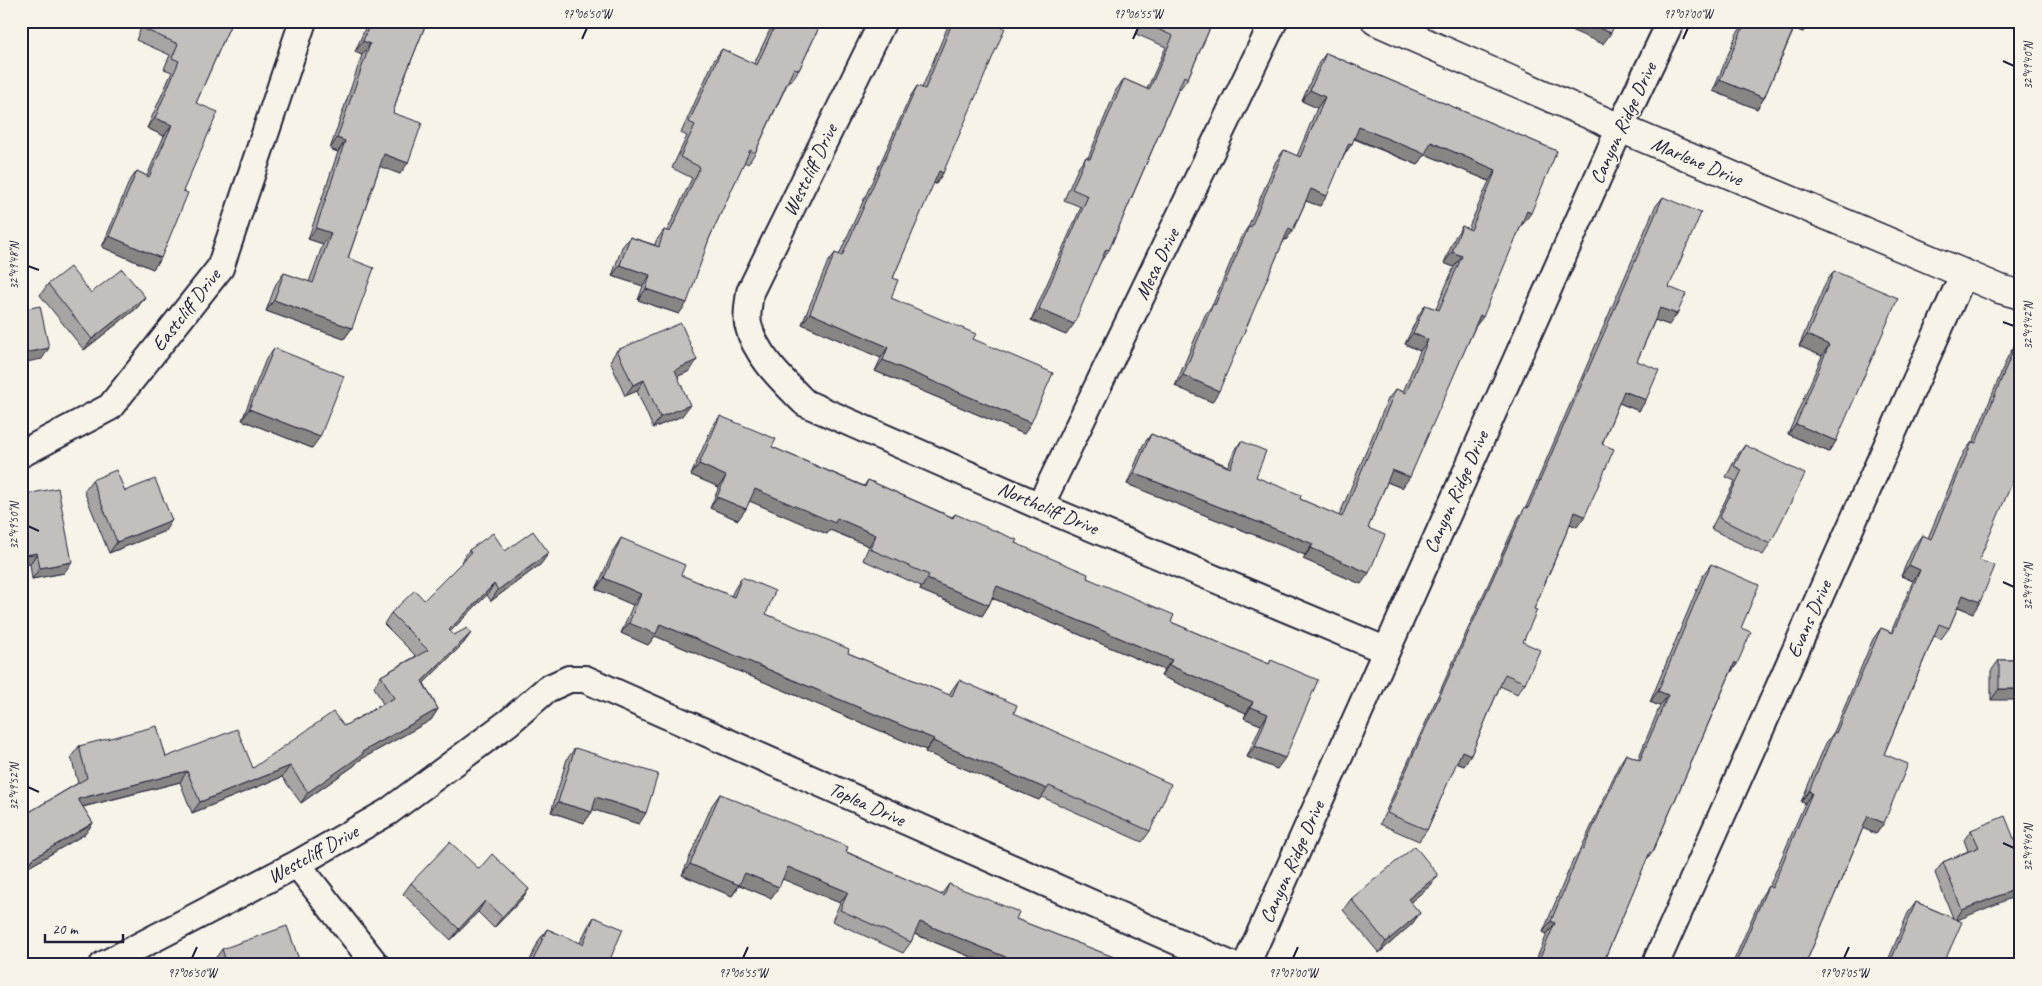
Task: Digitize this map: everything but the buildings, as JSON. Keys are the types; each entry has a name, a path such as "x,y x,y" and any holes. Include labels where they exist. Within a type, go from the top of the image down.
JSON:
{"street":[{"name":"Eastcliff Drive","path":"21,454 110,407 220,268 303,21"},
{"name":"Westcliff Drive","path":"748,321 750,292 883,21"},
{"name":"Mesa Drive","path":"1040,506 1274,21"},
{"name":"Marlene Drive","path":"1376,21 1620,128 1964,273 2021,295"},
{"name":"Canyon Ridge Drive","path":"1246,965 1620,128 1671,21"},
{"name":"Evans Drive","path":"1655,965 1964,273"},
{"name":"Northcliff Drive","path":"748,321 754,342 780,378 805,403 1040,506 1386,650"},
{"name":"Toplea Drive","path":"510,722 547,689 569,680 585,679 1231,965"},
{"name":"Westcliff Drive","path":"103,965 297,864 388,812 510,722"},
{"path":"297,864 376,965"}]}
